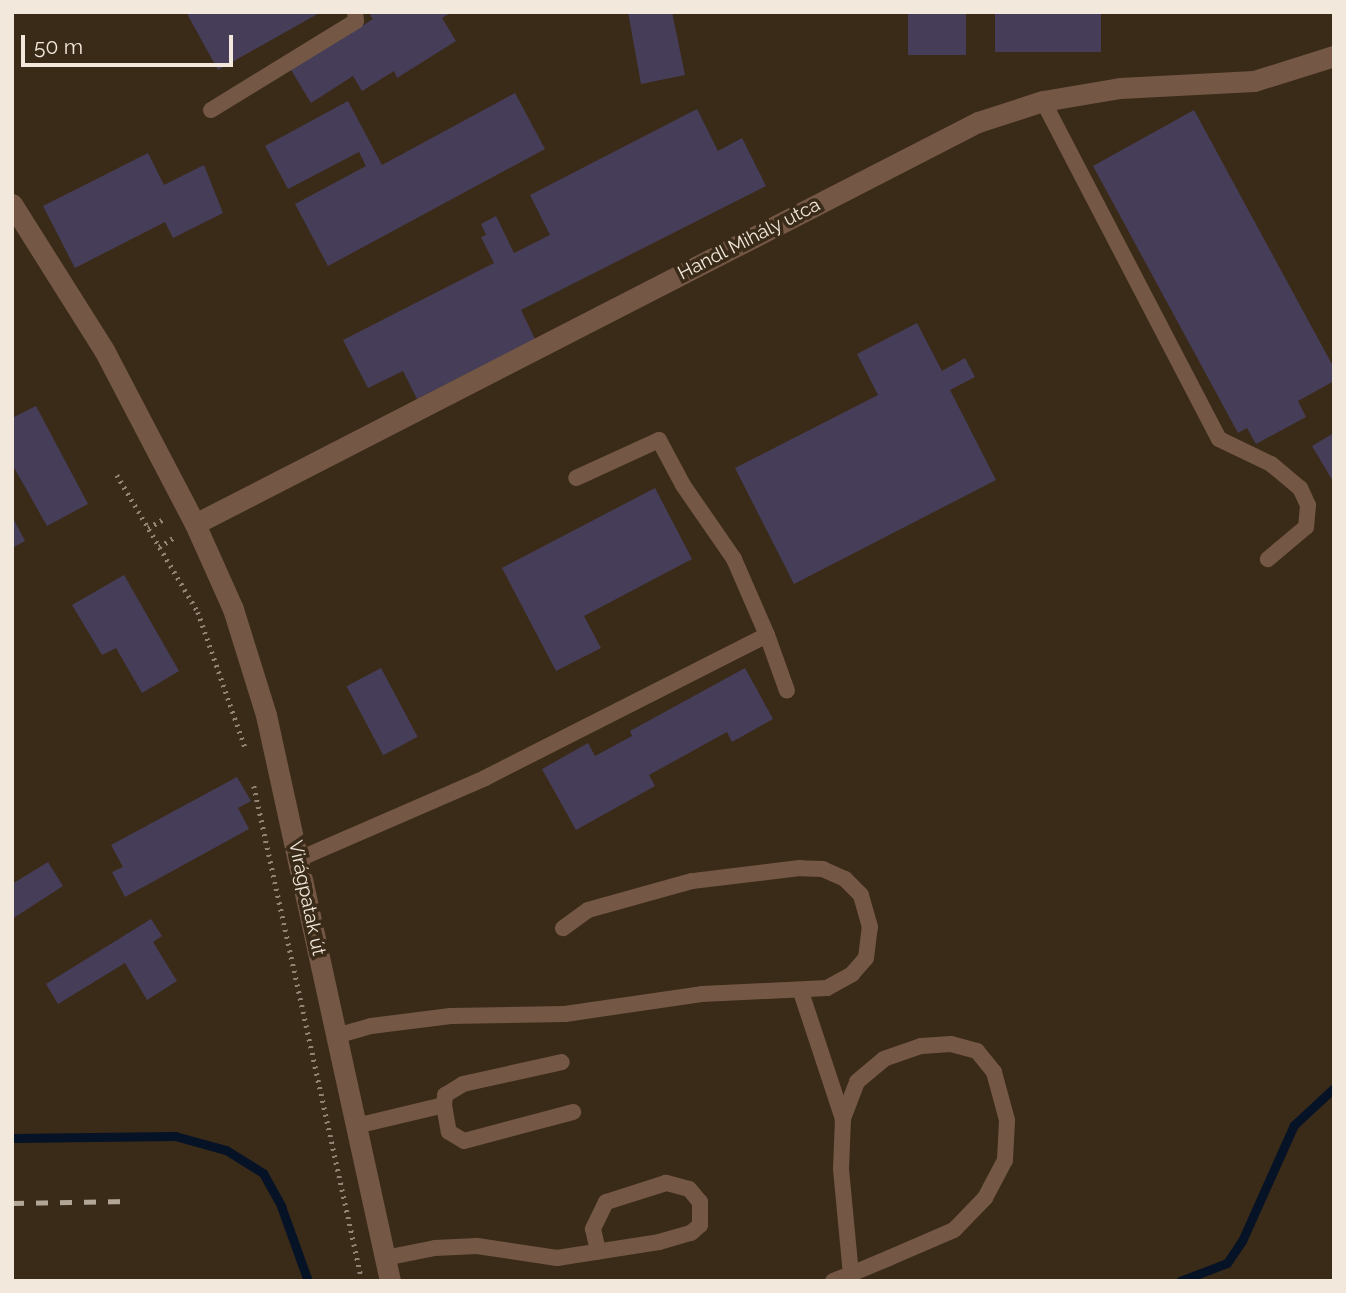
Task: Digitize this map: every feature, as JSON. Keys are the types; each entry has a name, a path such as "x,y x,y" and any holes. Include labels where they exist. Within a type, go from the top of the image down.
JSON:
{"street":[{"name":"Handl Mihály utca","path":"195,524 978,122 1044,101 1120,88 1254,81 1334,56"},
{"name":"Virágpatak út","path":"12,204 75,297 195,524 233,609 265,715 299,859 390,1281"}],"lane":[{"path":"211,110 356,21 355,12"},
{"path":"1044,101 1219,439 1271,464 1300,488 1308,505 1306,527 1268,559"},
{"path":"576,478 659,440 683,485 734,559 767,635 787,691"},
{"path":"299,859 485,778 767,635"},
{"path":"336,1036 371,1026 450,1016 565,1014 702,994 801,992 827,988 852,974 866,958 870,914 861,895 845,879 823,869 800,867 692,881 589,910 562,928"},
{"path":"801,992 843,1119"},
{"path":"833,1281 850,1274 954,1230 985,1198 1005,1160 1007,1120 994,1072 977,1051 951,1044 921,1046 884,1059 857,1082 843,1119 841,1169 850,1274"},
{"path":"562,1062 463,1084 445,1095 449,1132 464,1141 573,1112"},
{"path":"356,1126 444,1105"},
{"path":"385,1258 435,1248 477,1246 557,1258 598,1251 691,1233 700,1225 700,1202 689,1189 666,1183 607,1202 593,1229 598,1251"}],"path":[{"path":"117,475 198,612 247,753"},
{"path":"252,778 362,1281"}],"building":[{"path":"186,12 321,12 218,70"},
{"path":"374,12 452,12 442,18 456,41 397,78 394,71 362,91 353,76 311,103 291,70 373,19 370,15"},
{"path":"628,12 672,12 685,75 641,84"},
{"path":"908,12 966,12 966,55 908,55"},
{"path":"995,12 1101,12 1101,52 995,52"},
{"path":"515,93 545,149 328,266 295,204 366,166 359,152 288,189 265,146 348,101 382,165"},
{"path":"697,109 718,151 742,138 766,186 521,310 535,339 417,399 403,371 368,388 343,340 494,263 481,237 486,235 481,224 496,216 514,253 550,235 530,195"},
{"path":"1194,110 1334,368 1334,381 1298,401 1306,417 1256,444 1247,428 1238,433 1093,166"},
{"path":"148,153 164,185 204,165 223,213 173,238 165,222 75,268 43,206"},
{"path":"917,323 942,371 965,358 975,377 950,390 996,480 794,584 735,468 878,395 857,354"},
{"path":"36,406 88,504 47,526 12,464 12,418"},
{"path":"1334,433 1334,483 1312,446"},
{"path":"655,488 692,559 584,616 601,648 556,671 502,568"},
{"path":"12,516 25,541 12,548"},
{"path":"124,575 179,671 142,693 116,648 102,655 72,605"},
{"path":"381,668 418,737 383,755 347,686"},
{"path":"745,668 773,719 732,742 727,732 649,775 655,786 576,830 542,769 588,743 595,756 632,736 630,731"},
{"path":"237,777 251,801 238,808 249,829 125,897 112,872 123,867 111,845"},
{"path":"48,862 63,886 12,919 12,884"},
{"path":"151,919 162,936 153,942 177,981 147,1000 125,963 58,1004 46,984"}],"waterway":[{"path":"1180,1281 1227,1263 1242,1241 1294,1125 1334,1088"},
{"path":"12,1138 175,1136 226,1150 263,1173 281,1206 308,1281"}],"railway":[{"path":"12,1203 130,1201"}]}
